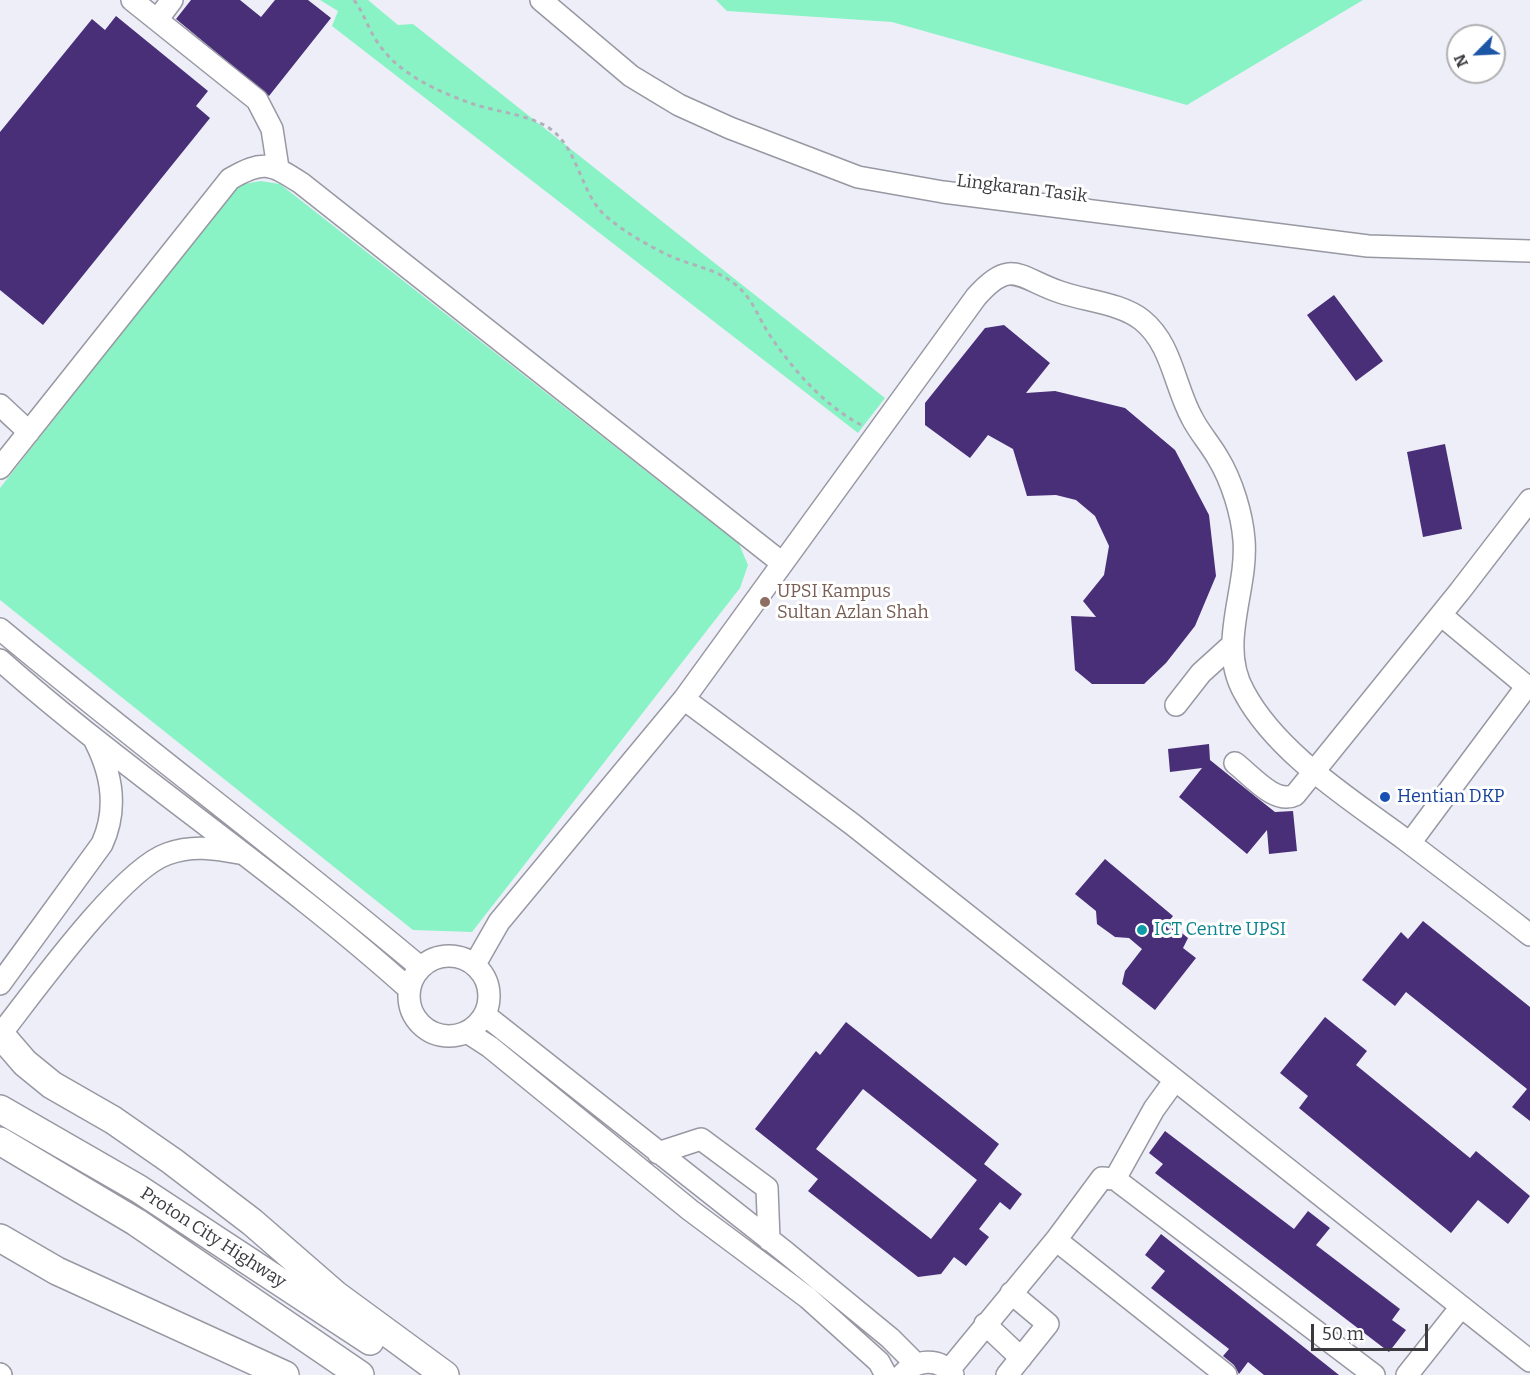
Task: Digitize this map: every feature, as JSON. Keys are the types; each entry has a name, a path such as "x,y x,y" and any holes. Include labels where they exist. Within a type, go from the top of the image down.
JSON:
{"main road":[{"path":"0,1035 25,1063 52,1085 113,1120 172,1161 252,1222 336,1295 445,1375"},
{"name":"Proton City Highway","path":"0,1109 139,1189 422,1375"},
{"name":"Proton City Highway","path":"0,1141 136,1222 360,1375"},
{"path":"0,1238 57,1271 285,1375"}],"street":[{"path":"132,0 257,100 272,129 278,168"},
{"path":"157,20 172,0"},
{"path":"541,0 631,75 679,105 730,128 858,177 943,192 1368,246 1530,251"},
{"name":"Lingkaran Tasik","path":"560,0 636,66 702,106 838,158 878,170 1379,233 1530,241"},
{"path":"0,468 230,179 253,166 267,165 278,168 302,183 782,563"},
{"path":"475,964 499,922 684,699 976,297 991,280 1004,274 1018,273 1051,289 1123,310 1140,318 1154,331 1163,346 1192,418 1220,460 1237,502 1244,541 1233,644 1235,669 1243,692 1274,733 1314,771 1530,935"},
{"path":"0,405 29,432"},
{"path":"1236,763 1278,797 1288,798 1295,795 1441,615 1530,500"},
{"path":"1410,843 1528,688 1441,615"},
{"path":"0,629 108,719 331,893 420,967"},
{"path":"1176,705 1201,673 1233,644"},
{"path":"0,660 94,738 352,938 409,989"},
{"path":"684,699 852,824 1530,1361"},
{"path":"0,984 102,844 110,827 111,785 104,759 94,738"},
{"path":"0,1035 51,970 117,892 142,867 165,855 192,847 242,854"},
{"path":"26,950 51,970"},
{"path":"453,955 475,964 484,975 489,988 489,1002 485,1015 467,1032 446,1036 425,1028 412,1011 409,989 420,967 441,956 453,955"},
{"path":"485,1015 890,1338 909,1369 927,1362 939,1364 951,1372 985,1324 1056,1240 1102,1178 1115,1179 1374,1375"},
{"path":"467,1032 490,1047 690,1210 808,1298 879,1362 886,1375"},
{"path":"1115,1179 1154,1109 1176,1080"},
{"path":"658,1153 701,1139 767,1188 769,1240"},
{"path":"1056,1240 1226,1375"},
{"path":"1007,1375 1048,1324 1011,1293"},
{"path":"1407,1375 1461,1307"},
{"path":"985,1324 1021,1358"}],"path":[{"path":"354,0 379,45 414,77 454,98 541,123 555,133 569,150 598,210 608,219 670,256 721,274 735,283 749,296 770,335 805,382 850,419 878,434"}],"green space":[{"path":"320,0 368,0 398,25 413,24 885,398 858,433 332,26 338,11"},
{"path":"716,0 1363,0 1187,105 892,22 727,11"},
{"path":"261,181 280,184 739,544 748,565 740,588 472,932 413,930 0,600 0,488 238,185"}],"building":[{"path":"191,0 240,0 261,17 275,0 308,0 331,18 269,96 176,19"},
{"path":"116,16 208,91 196,106 210,118 43,325 0,290 0,132 92,19 105,30"},
{"path":"1334,295 1383,361 1356,381 1307,315"},
{"path":"1004,325 1050,363 1026,393 1055,391 1125,408 1175,450 1209,515 1216,576 1195,626 1166,663 1144,684 1092,684 1075,670 1071,616 1096,617 1083,601 1104,575 1109,546 1095,516 1076,500 1056,495 1027,496 1013,449 988,435 970,458 925,425 925,403 985,328"},
{"path":"1445,444 1462,529 1423,537 1407,452"},
{"path":"1209,744 1210,760 1256,797 1275,812 1293,811 1297,851 1269,854 1267,830 1247,854 1179,797 1202,768 1170,772 1168,749"},
{"name":"ICT Centre UPSI","path":"1105,859 1173,916 1168,922 1188,938 1183,948 1196,958 1155,1010 1122,984 1125,971 1142,949 1129,938 1115,937 1097,924 1096,911 1075,894"},
{"path":"1423,921 1530,1007 1530,1121 1512,1107 1527,1089 1406,992 1395,1006 1362,980 1401,932 1408,939"},
{"path":"1325,1017 1367,1051 1356,1065 1470,1158 1476,1151 1530,1196 1508,1224 1478,1200 1451,1233 1299,1108 1308,1096 1280,1073"},
{"path":"846,1022 999,1144 984,1164 1022,1194 1010,1210 1000,1202 979,1229 989,1237 966,1266 954,1257 941,1274 918,1277 808,1191 818,1179 755,1129 816,1051 820,1055","holes":["863,1089 977,1180 931,1239 816,1149"]},
{"path":"1165,1131 1294,1229 1308,1211 1330,1228 1316,1245 1400,1309 1392,1320 1406,1330 1389,1352 1155,1173 1163,1164 1149,1153"},
{"path":"1161,1234 1339,1375 1264,1375 1248,1362 1239,1374 1234,1365 1223,1356 1229,1349 1151,1288 1165,1271 1145,1255"}],"place":[{"name":"UPSI Kampus Sultan Azlan Shah","path":"765,602"},
{"name":"Hentian DKP","path":"1385,797"},
{"name":"ICT Centre UPSI","path":"1142,930"}]}
